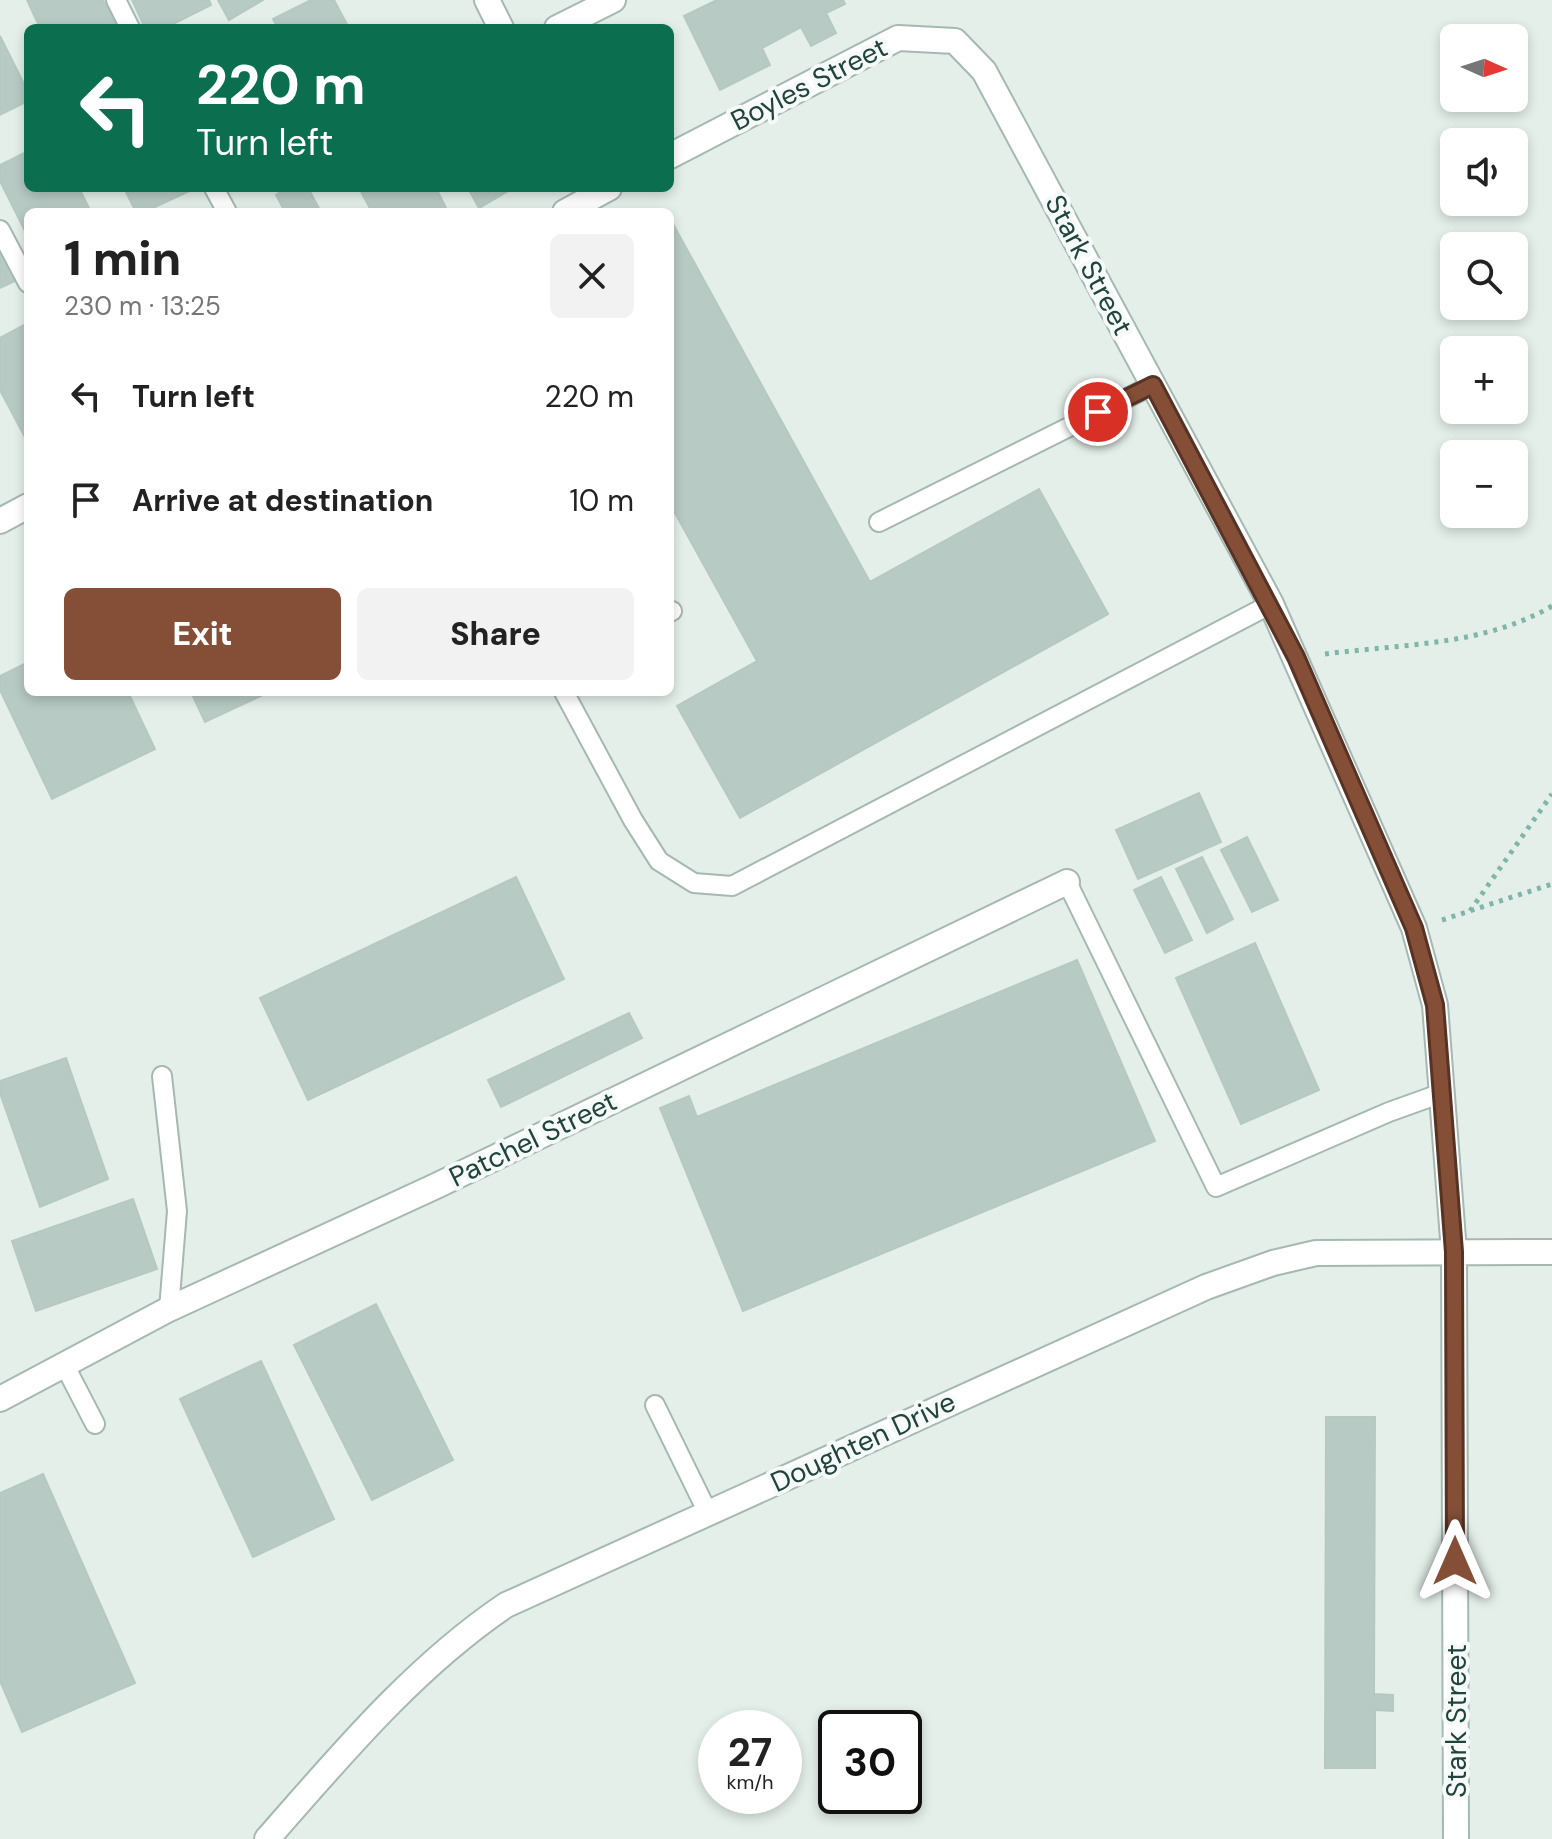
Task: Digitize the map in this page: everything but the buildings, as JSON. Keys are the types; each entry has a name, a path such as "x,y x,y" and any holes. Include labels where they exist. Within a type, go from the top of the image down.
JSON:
{"street":[{"path":"487,0 499,24"},
{"path":"565,24 613,0"},
{"name":"Boyles Street","path":"674,154 898,38 955,41"},
{"name":"Stark Street","path":"955,41 984,71 1271,604 1414,928 1435,1005 1454,1252 1456,1839"},
{"path":"571,208 594,192"},
{"path":"0,521 24,508"},
{"name":"Patchel Street","path":"0,1399 169,1309 436,1186 1067,882"},
{"name":"Doughten Drive","path":"267,1839 403,1691 460,1636 506,1605 1206,1287 1273,1263 1316,1253 1552,1252"}],"lane":[{"path":"116,0 128,24"},
{"path":"0,230 24,275"},
{"path":"879,522 1153,385"},
{"path":"566,696 633,820 659,861 694,883 732,886 1271,604"},
{"path":"1067,882 1216,1187 1442,1093"},
{"path":"162,1076 177,1211 169,1309"},
{"path":"64,1364 95,1424"},
{"path":"655,1405 708,1513"}],"path":[{"path":"1296,657 1452,641 1503,628 1552,606"},
{"path":"1470,911 1552,794"},
{"path":"1414,928 1552,884"}],"route":[{"path":"1098,412 1153,385 1271,604 1414,928 1435,1005 1454,1252 1455,1561"}]}
